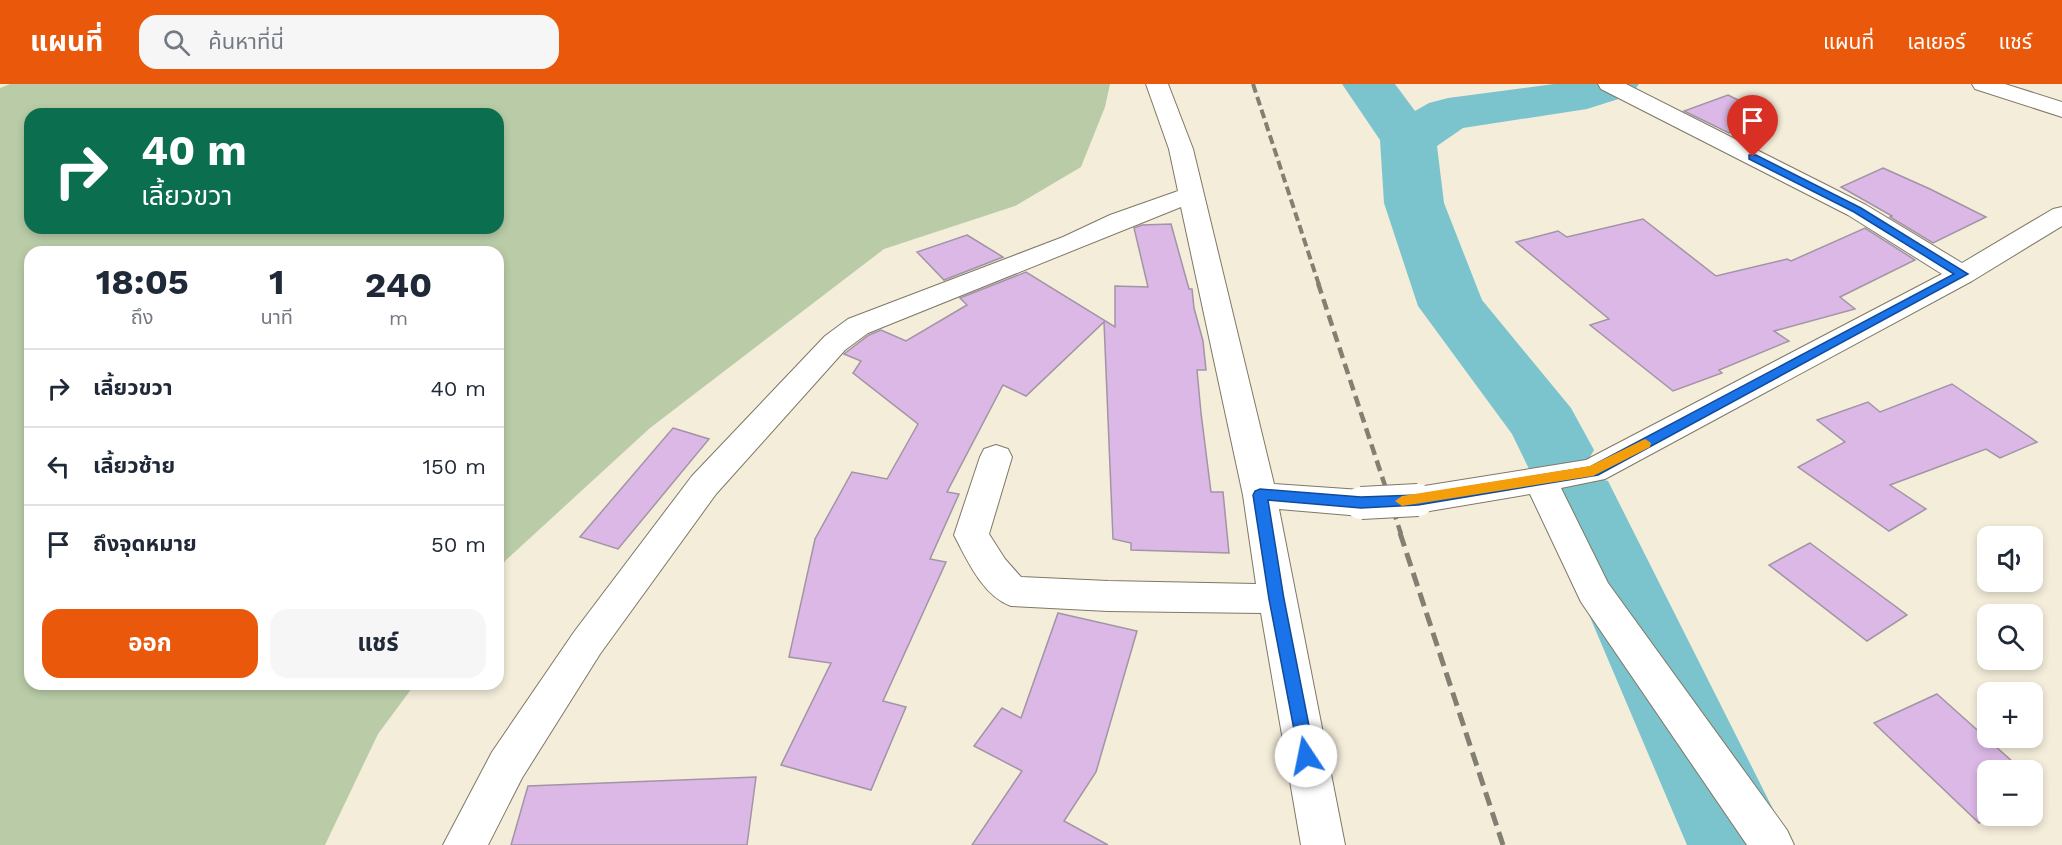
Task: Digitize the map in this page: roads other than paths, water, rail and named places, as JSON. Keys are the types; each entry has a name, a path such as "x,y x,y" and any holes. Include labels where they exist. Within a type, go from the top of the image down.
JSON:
{"street":[{"path":"1157,84 1180,149 1260,495 1276,599 1323,845"},
{"path":"1609,84 1857,210 1962,274"},
{"path":"1983,84 2051,107 2062,90"},
{"path":"465,845 507,765 587,644 704,485 835,343 858,326 1061,248 1119,221 1191,195"},
{"path":"1260,495 1361,503 1418,500 1593,471 1962,274 2062,215"},
{"path":"996,457 971,535 992,569 1011,591 1108,596 1276,599"},
{"path":"1540,480 1594,592 1770,843"}],"waterway":[{"path":"1368,84 1408,140"},
{"path":"1408,140 1448,114 1568,98 1613,84"},
{"path":"1408,140 1414,203 1451,306 1545,426 1556,450"},
{"path":"1580,502 1738,845"}],"railway":[{"path":"1253,84 1319,285"},
{"path":"1318,283 1401,534"},
{"path":"1400,533 1503,845"}]}
